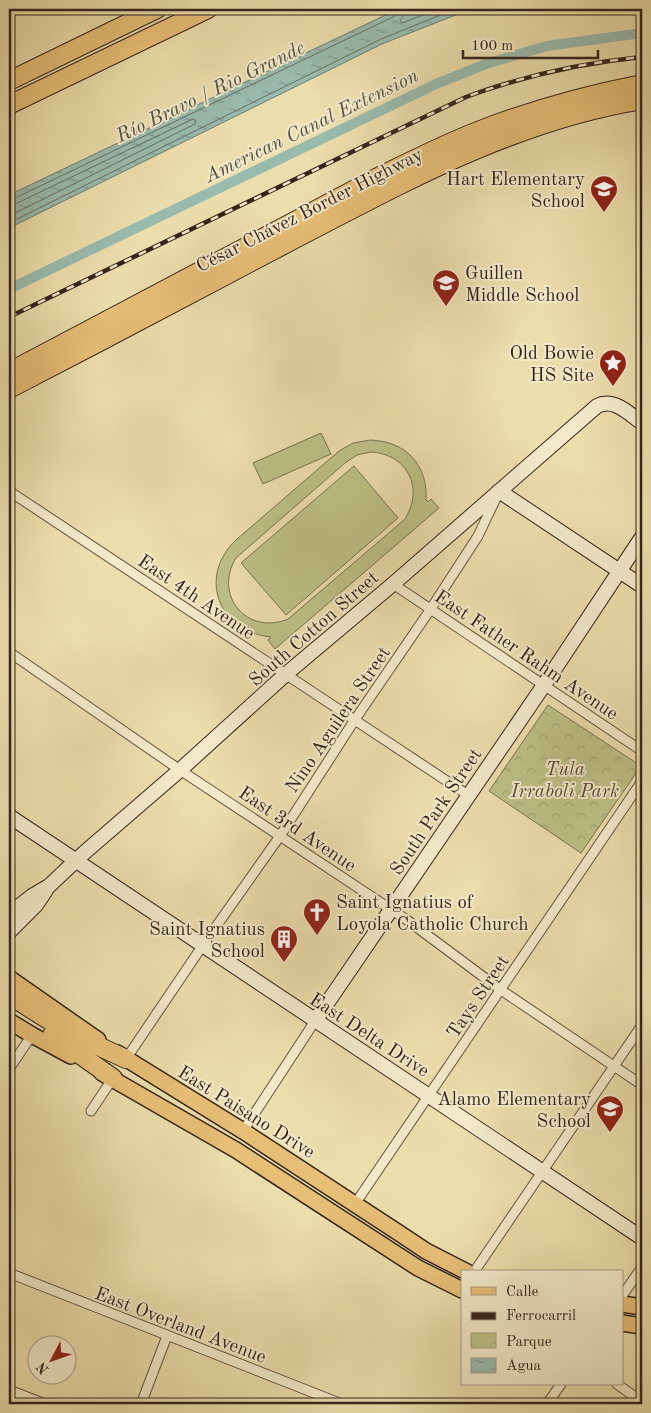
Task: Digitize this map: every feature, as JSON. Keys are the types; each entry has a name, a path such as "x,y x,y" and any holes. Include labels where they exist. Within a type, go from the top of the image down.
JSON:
{"highway":[{"path":"9,80 157,9"},
{"path":"9,104 208,9"},
{"path":"9,372 336,209 425,154 486,128 550,106 589,95 642,84"},
{"name":"César Chávez Border Highway","path":"9,389 336,209 511,135 557,120 642,100"},
{"path":"9,995 66,1031 126,1059"},
{"path":"9,1006 70,1046 113,1078"}],"main road":[{"name":"East Paisano Drive","path":"9,978 126,1059 243,1130 426,1250 463,1270"},
{"name":"East Paisano Drive","path":"9,1021 32,1036 113,1078 236,1150 418,1268 461,1290"},
{"path":"624,1304 642,1307"},
{"path":"624,1323 642,1326"}],"street":[{"name":"South Cotton Street","path":"12,924 32,896 50,886 286,674 393,584 597,406 604,403 616,405 642,421"},
{"name":"East 4th Avenue","path":"9,491 468,795"},
{"path":"499,491 642,586"},
{"name":"Nino Aguilera Street","path":"126,1059 280,836 354,721 430,610 478,536 499,491"},
{"name":"South Park Street","path":"243,1130 642,537"},
{"name":"East Father Rahm Avenue","path":"393,584 642,751"},
{"name":"East 3rd Avenue","path":"9,652 180,770 391,909 501,990 642,1085"},
{"name":"Tays Street","path":"356,1204 642,781"},
{"name":"East Delta Drive","path":"9,816 642,1238"},
{"path":"475,1270 642,1025"},
{"path":"9,1069 32,1036"},
{"path":"91,1111 113,1078"},
{"path":"624,1293 642,1267"},
{"name":"East Overland Avenue","path":"9,1273 342,1404"},
{"path":"141,1404 167,1336"},
{"path":"547,1404 560,1386"},
{"path":"620,1386 642,1402"},
{"path":"9,1390 45,1404"}],"green space":[{"path":"321,433 331,454 263,484 253,463"},
{"path":"370,440 383,441 404,450 419,466 426,487 426,500 428,502 431,499 439,508 275,649 268,640 271,637 253,633 238,625 227,614 219,600 216,586 218,570 224,555 236,540 339,451 353,443","holes":["371,452 384,454 395,459 403,466 413,486 410,509 404,520 288,619 273,623 259,622 247,617 238,609 232,598 229,586 230,572 236,558 345,463 357,455"]},
{"path":"354,466 398,518 286,615 241,563"},
{"name":"Tula Irraboli Park","path":"548,705 641,766 581,853 489,791"}],"water":[{"path":"398,9 471,9 382,44 9,228 9,195"}],"waterway":[{"name":"American Canal Extension","path":"9,289 436,84 486,64 547,46 642,33"}],"railway":[{"path":"9,317 466,97 552,71 642,57"}],"place":[{"name":"Hart Elementary School","path":"604,213"},
{"name":"Guillen Middle School","path":"446,307"},
{"name":"Old Bowie HS Site","path":"613,387"},
{"name":"Saint Ignatius of Loyola Catholic Church","path":"317,936"},
{"name":"Saint Ignatius School","path":"284,963"},
{"name":"Alamo Elementary School","path":"610,1133"}],"water label":[{"name":"Río Bravo / Rio Grande","path":"210,91"}]}
